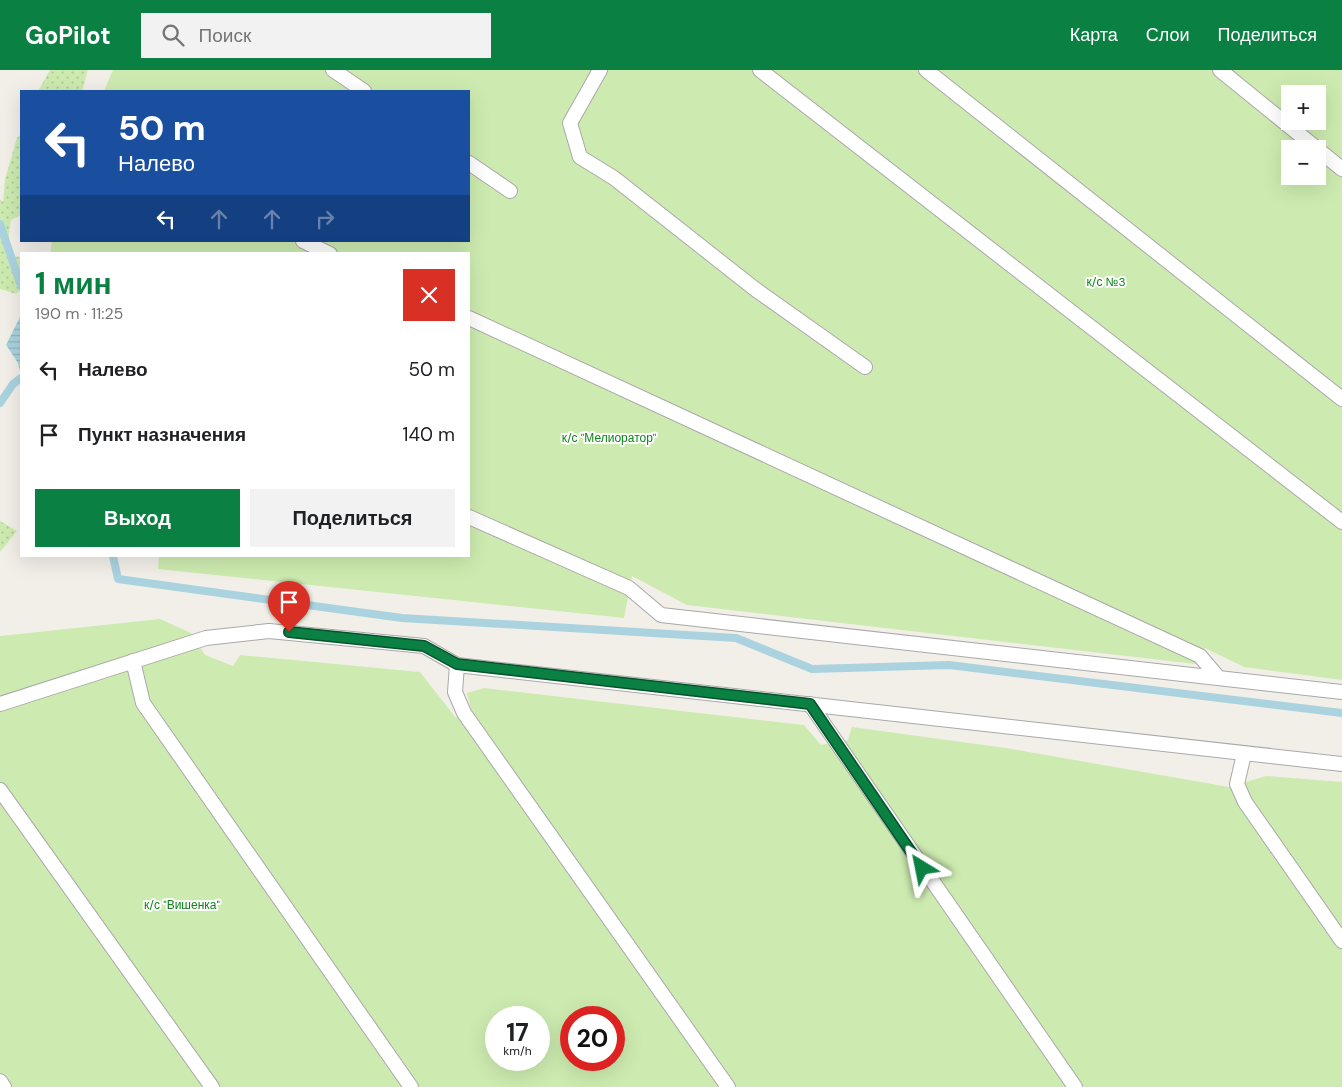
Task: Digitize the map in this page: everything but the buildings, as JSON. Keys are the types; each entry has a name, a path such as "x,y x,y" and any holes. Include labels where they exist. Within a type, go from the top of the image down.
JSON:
{"lane":[{"path":"333,70 363,90"},
{"path":"600,70 570,123 580,157 614,178 756,289 865,367"},
{"path":"760,70 1342,522"},
{"path":"926,70 1342,399"},
{"path":"1220,70 1342,169"},
{"path":"470,164 510,191"},
{"path":"304,242 326,252"},
{"path":"470,318 1200,656 1217,676"},
{"path":"470,518 630,588 661,615 1217,676 1342,692"},
{"path":"0,704 206,638 269,630 424,646 457,664 1342,764"},
{"path":"133,661 143,703 410,1087"},
{"path":"457,664 455,692 464,713 728,1087"},
{"path":"810,704 1075,1087"},
{"path":"1244,754 1237,784 1245,802 1342,941"},
{"path":"0,790 212,1087"},
{"path":"0,1081 4,1087"}],"green space":[{"path":"50,70 88,70 82,90 39,90"},
{"name":"к/с №3","path":"113,70 1342,70 1342,680 1244,667 1205,648 1195,664 687,605 632,576 624,618 158,569 159,557 470,557 470,252 50,252 52,242 470,242 470,90 104,90"},
{"path":"20,135 20,216 11,220 6,256 20,257 20,290 16,294 0,289 0,199 3,202 5,179 17,138"},
{"path":"0,521 17,531 0,552"},
{"name":"к/с \"Вишенка\"","path":"160,619 191,633 205,655 233,666 240,655 420,672 456,718 471,709 467,693 484,688 804,725 821,745 848,740 852,727 1006,748 1229,787 1266,776 1342,782 1342,1087 0,1087 0,636"}],"water":[{"path":"20,317 20,371 18,363 6,345"}],"waterway":[{"path":"0,224 20,283"},
{"path":"0,403 13,384 20,379"},
{"path":"113,557 118,579 402,618 736,638 812,669 949,665 1342,713"}],"route":[{"path":"289,632 424,646 457,664 810,704 922,868"}],"park label":[{"name":"к/с \"Мелиоратор\"","path":"609,438"}]}
